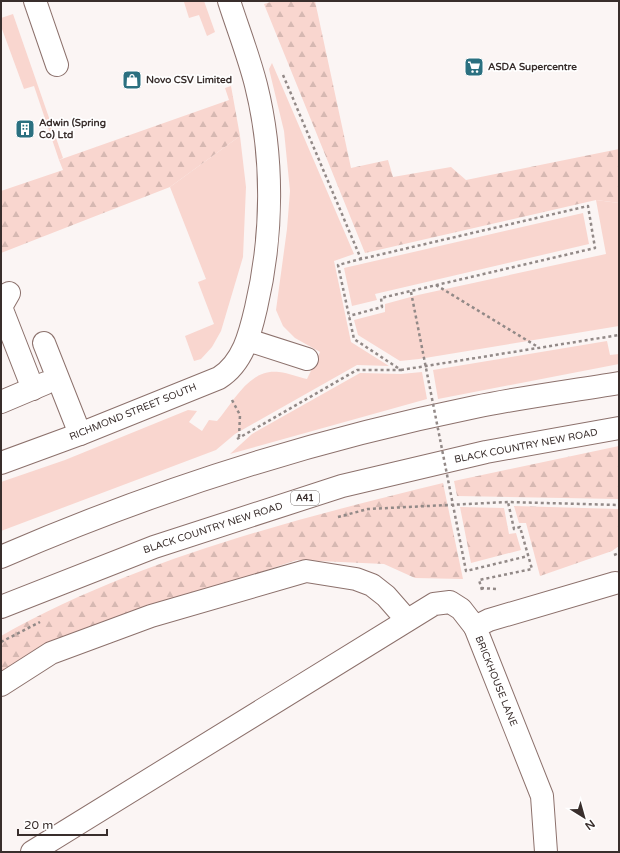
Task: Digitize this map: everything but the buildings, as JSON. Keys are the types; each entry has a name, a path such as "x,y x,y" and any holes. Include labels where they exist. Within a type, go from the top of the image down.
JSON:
{"main road":[{"path":"35,1 57,65"},
{"name":"RICHMOND STREET SOUTH","path":"1,463 80,434 219,378 230,372 248,340 260,289 267,247 269,190 266,141 256,86 229,1"},
{"path":"9,293 1,307 33,389"},
{"path":"248,340 307,359"},
{"path":"44,343 80,434"},
{"path":"1,402 58,378"},
{"path":"1,557 149,498 308,447 476,407 619,383"},
{"name":"BLACK COUNTRY NEW ROAD","path":"1,607 154,547 342,486 486,452 619,428"},
{"path":"1,685 51,653 151,616 306,571 356,579 372,585 386,596 408,620"},
{"path":"482,624 615,583"},
{"name":"BRICKHOUSE LANE","path":"32,852 434,604 450,602 482,624 542,796 546,852"}],"path":[{"path":"283,75 361,259 588,206 596,248 381,298 382,307 349,316"},
{"path":"436,285 538,348"},
{"path":"411,292 466,571 528,556"},
{"path":"401,370 619,335"},
{"path":"219,378 240,415 239,437"},
{"path":"482,624 479,580 532,569 520,527 514,529 508,502"}],"green space":[{"path":"204,1 215,32 207,36 199,15 189,18 184,2"},
{"path":"274,1 315,1 351,168 388,160 393,177 451,167 466,180 619,149 619,203 596,200 365,253 264,4"},
{"path":"13,14 63,158 59,160 34,86 24,89 1,29 1,18"},
{"path":"272,63 354,254 334,261 351,342 389,366 357,365 235,434 216,450 1,531 1,482 65,460 188,410 197,411 189,422 202,431 209,420 217,421 243,388 259,375 268,372 279,372 307,379 320,352 295,338 283,326 276,310 287,229 290,191 284,131 269,69"},
{"path":"231,86 240,136 170,187 1,253 1,191 63,170 59,160 229,100 225,88"},
{"path":"240,136 246,187 243,257 221,331 212,347 201,359 194,361 185,336 214,324 198,282 206,279 170,187"},
{"path":"596,200 619,203 619,326 400,361 358,335 354,320 385,312 385,304 418,295 606,254"},
{"path":"583,213 589,244 375,294 377,300 352,306 344,268"},
{"path":"607,341 610,355 619,354 619,364 438,399 433,370"},
{"path":"422,372 427,399 230,454 252,434 360,373 401,374"},
{"path":"619,446 619,499 457,496 454,481"},
{"path":"443,483 463,579 415,578 384,564 297,560 63,637 1,672 1,636 53,609 107,585 217,544 273,527"},
{"path":"514,506 619,509 619,546 612,551 540,576 526,523 519,523"},
{"path":"460,507 504,508 509,534 516,533 521,550 471,563"}],"place":[{"name":"ASDA Supercentre","path":"474,67"},
{"name":"Novo CSV Limited","path":"132,80"},
{"name":"Adwin (Spring Co) Ltd","path":"25,129"}]}
